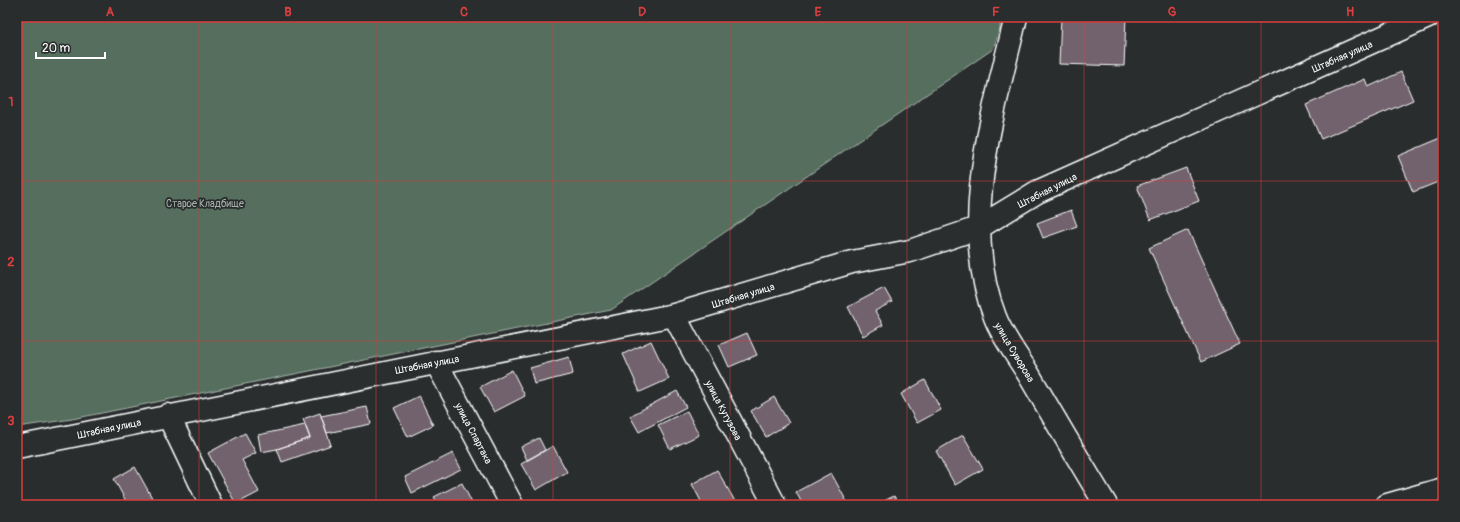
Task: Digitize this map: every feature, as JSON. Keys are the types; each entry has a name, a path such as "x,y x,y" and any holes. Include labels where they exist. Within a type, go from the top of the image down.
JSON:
{"street":[{"name":"улица Суворова","path":"1016,17 993,119 980,191 978,228 980,265 995,318 1106,505"},
{"path":"1005,66 1024,39 1030,17"},
{"name":"Штабная улица","path":"17,447 168,415 674,316 852,262 910,250 978,228 1037,192 1428,17"},
{"name":"улица Кутузова","path":"674,316 775,505"},
{"name":"улица Спартака","path":"436,362 512,505"},
{"path":"168,415 211,505"},
{"path":"1387,505 1443,489"}],"green space":[{"name":"Старое Кладбище","path":"17,17 1000,17 1000,29 993,49 611,310 72,419 17,427"}],"building":[{"path":"1061,17 1126,17 1124,66 1059,64"},
{"path":"1401,72 1413,100 1321,139 1306,105 1365,79 1368,87"},
{"path":"1441,138 1443,140 1443,180 1413,192 1398,156"},
{"path":"1186,168 1199,201 1150,220 1137,186"},
{"path":"1071,210 1077,226 1043,238 1037,223"},
{"path":"1188,230 1240,344 1201,362 1149,248"},
{"path":"884,288 892,302 875,311 883,325 863,336 848,307"},
{"path":"747,333 757,355 729,367 719,345"},
{"path":"651,341 669,379 640,392 623,354"},
{"path":"569,357 573,374 534,384 530,368"},
{"path":"512,370 525,396 494,412 480,387"},
{"path":"925,380 941,410 917,423 901,394"},
{"path":"677,391 686,407 639,432 630,416"},
{"path":"419,396 433,425 408,437 394,408"},
{"path":"774,397 789,423 766,437 751,411"},
{"path":"367,407 371,424 327,433 321,416"},
{"path":"687,411 699,435 670,449 658,425"},
{"path":"320,413 331,445 282,462 277,449 310,438 303,419"},
{"path":"305,425 310,438 277,449 261,452 258,435"},
{"path":"245,433 256,453 242,460 259,492 236,504 208,453"},
{"path":"963,435 983,469 955,485 936,451"},
{"path":"539,438 545,450 527,460 521,447"},
{"path":"553,446 567,472 536,490 521,464"},
{"path":"453,453 461,469 412,493 405,477"},
{"path":"135,467 156,505 128,505 114,479"},
{"path":"717,470 736,503 732,505 703,505 692,484"},
{"path":"831,473 847,502 843,505 803,505 796,492"},
{"path":"462,483 473,505 439,505 434,497"},
{"path":"894,496 899,505 876,505"}]}
